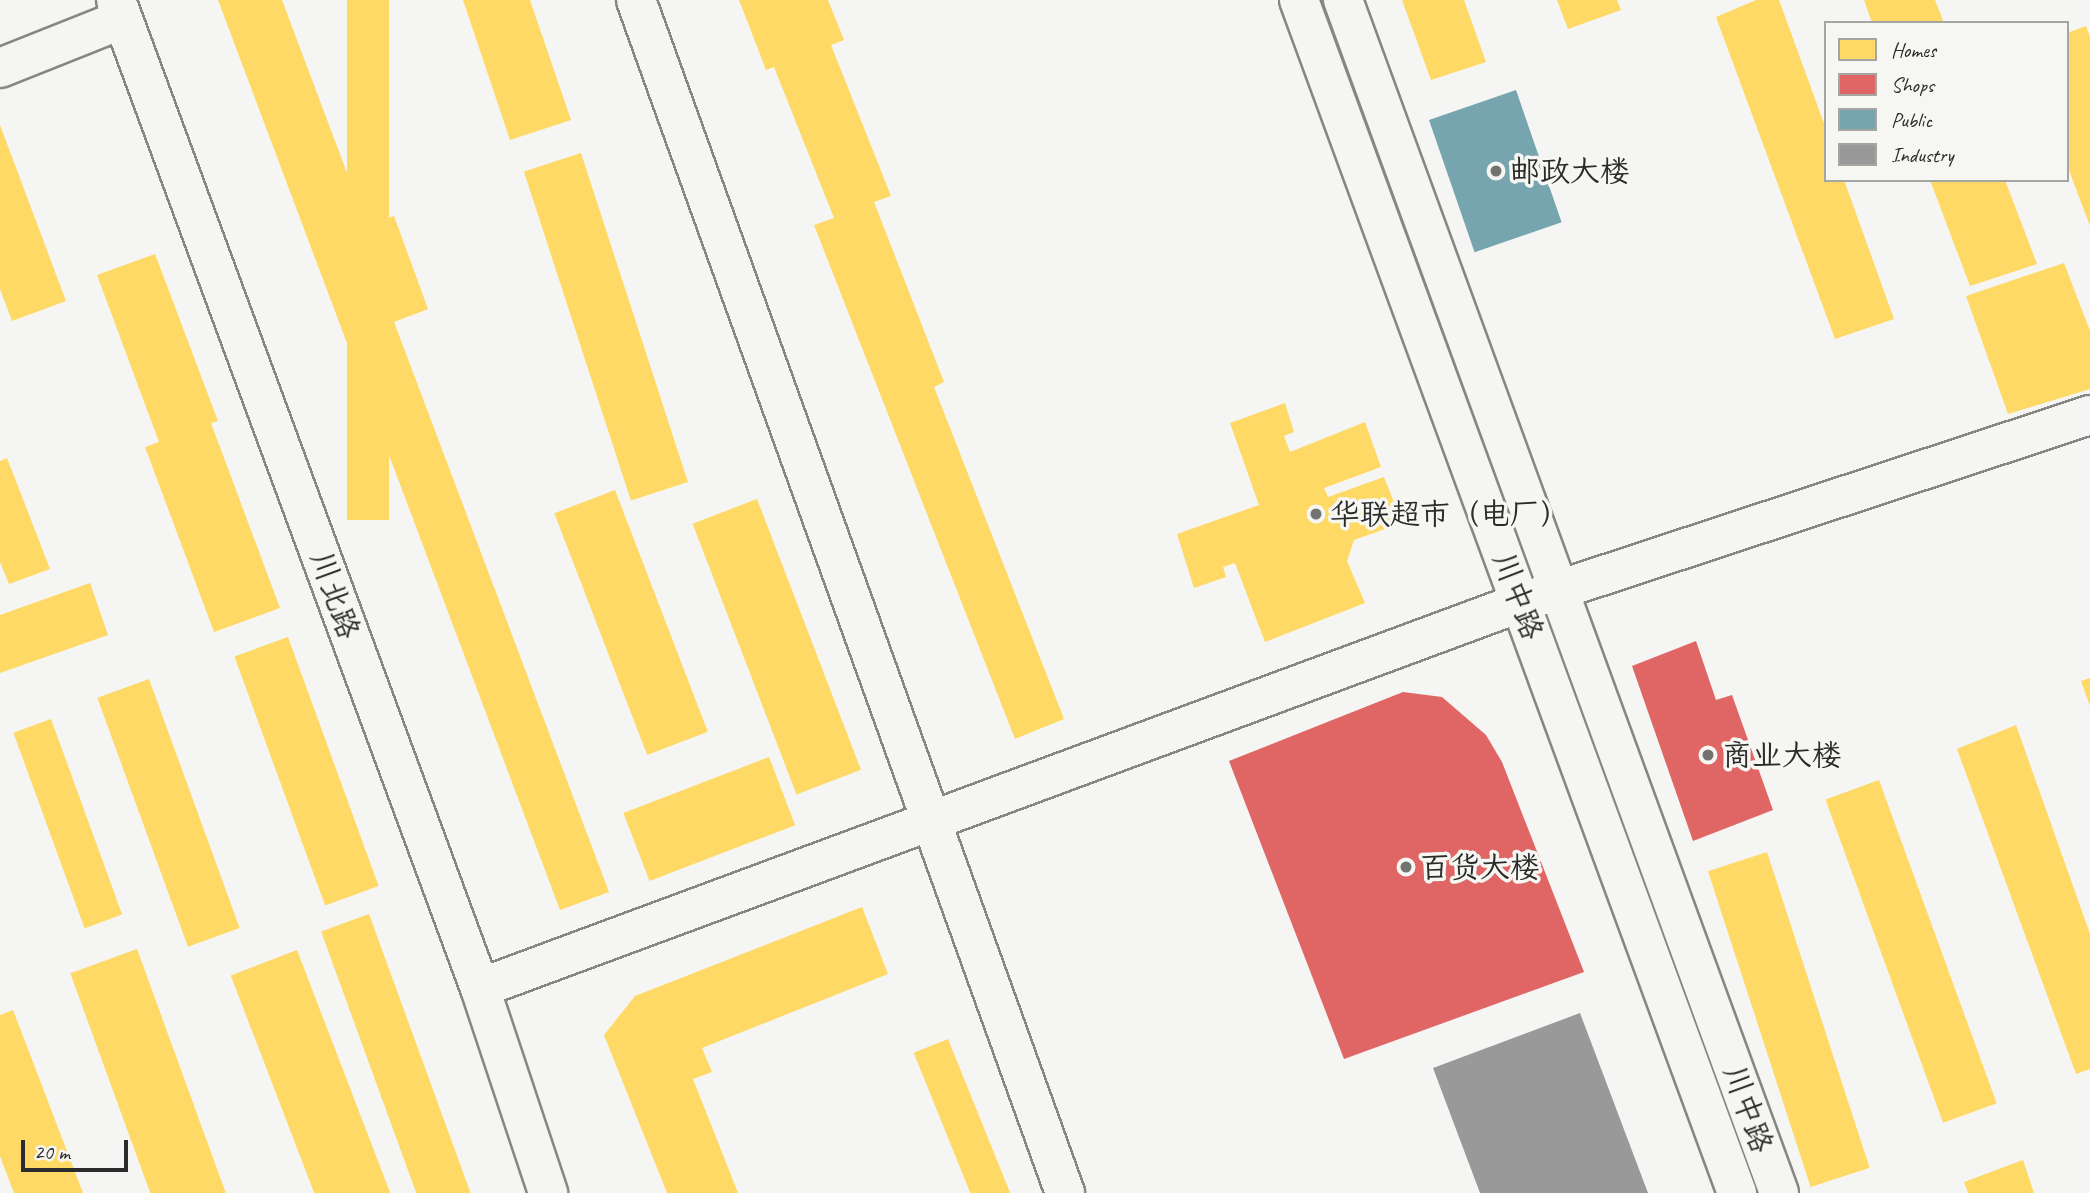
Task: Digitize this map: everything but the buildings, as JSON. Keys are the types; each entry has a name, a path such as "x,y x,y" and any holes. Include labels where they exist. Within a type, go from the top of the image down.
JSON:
{"street":[{"path":"636,0 1065,1193"},
{"name":"川中路","path":"1299,0 1737,1193"},
{"name":"川中路","path":"1343,0 1779,1193"},
{"path":"0,68 119,9"},
{"name":"川北路","path":"119,9 480,988 548,1193"},
{"path":"480,988 1521,602 2090,415"}],"place":[{"name":"邮政大楼","path":"1496,171"},
{"name":"华联超市（电厂）","path":"1316,514"},
{"name":"商业大楼","path":"1708,755"},
{"name":"百货大楼","path":"1406,867"}]}
